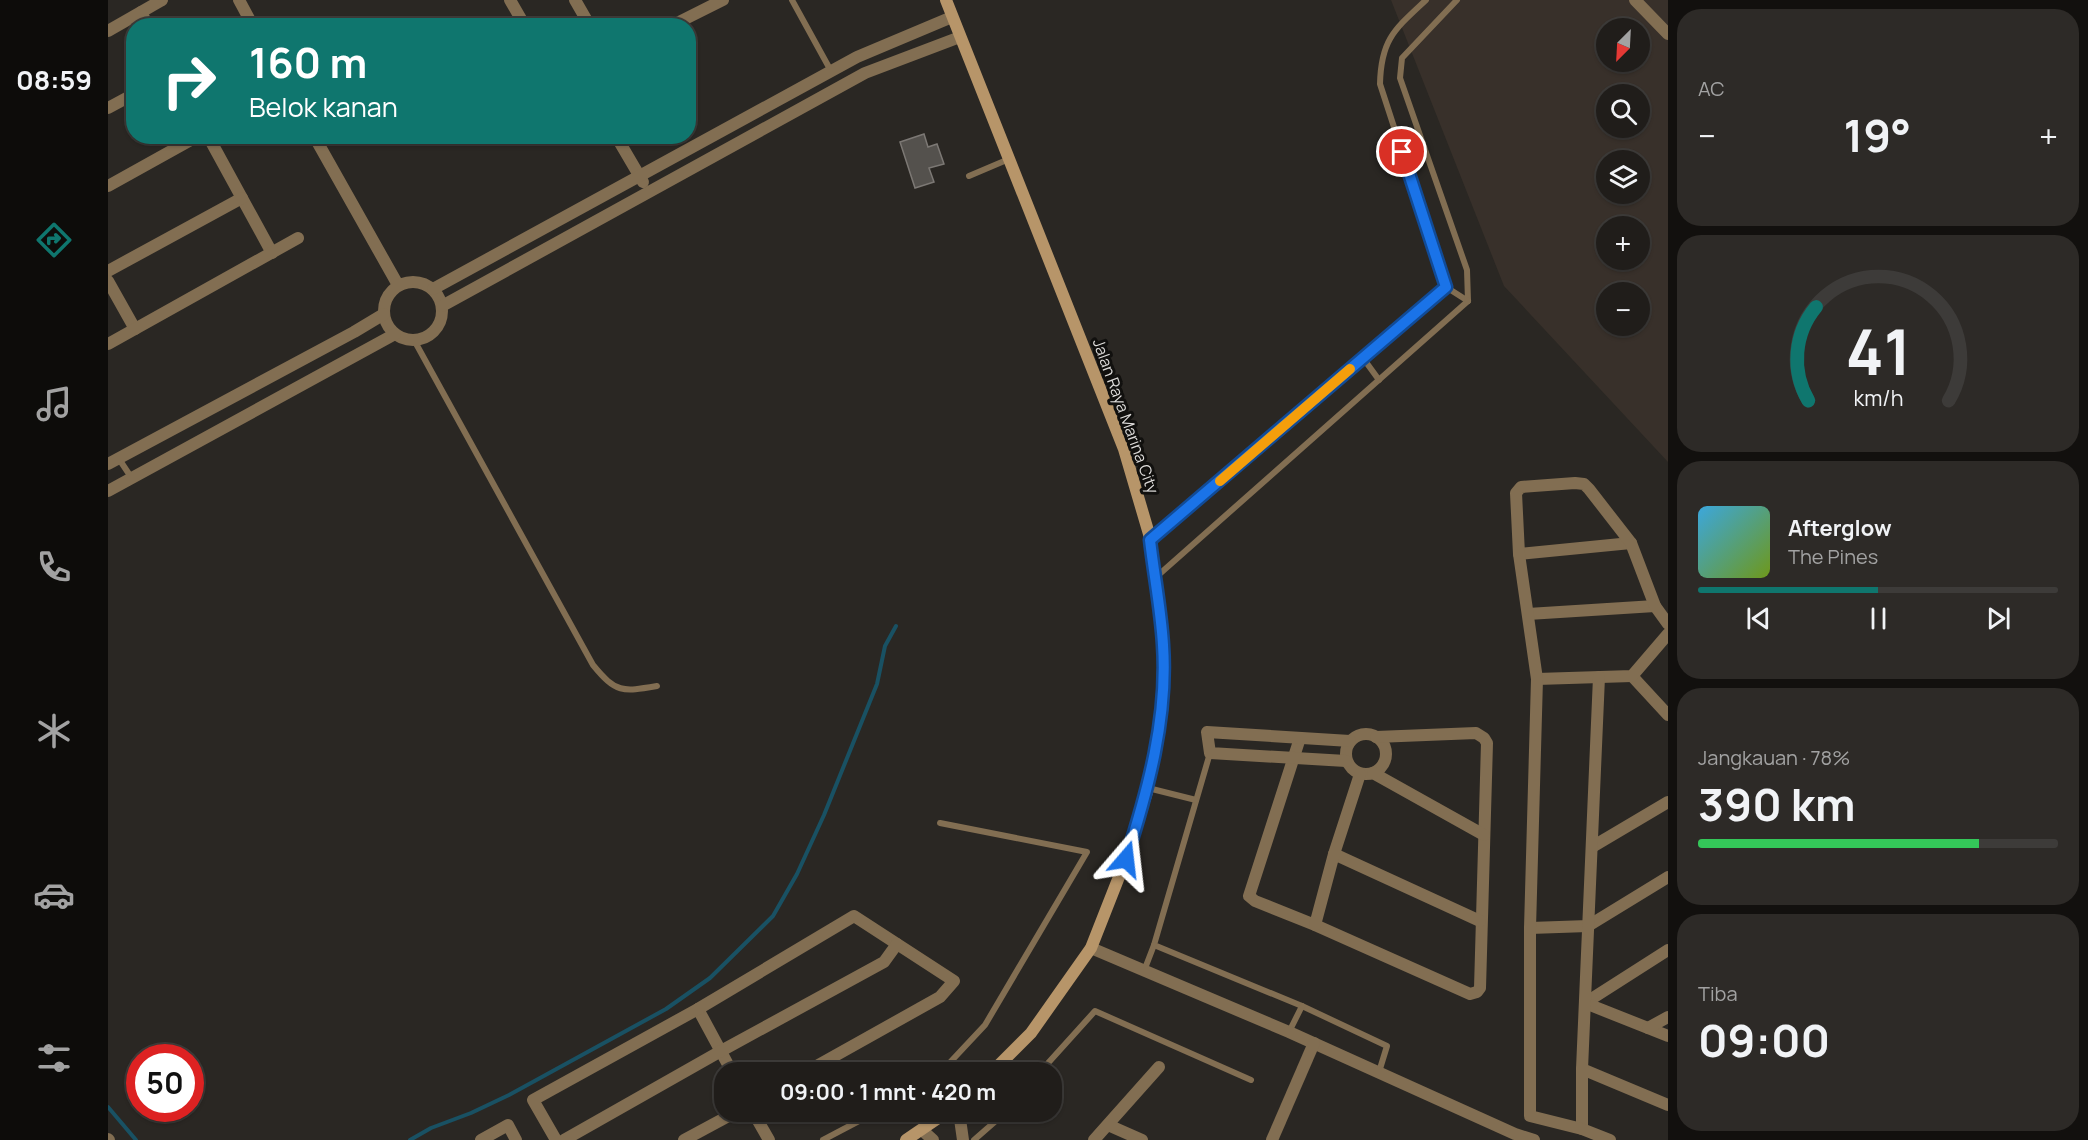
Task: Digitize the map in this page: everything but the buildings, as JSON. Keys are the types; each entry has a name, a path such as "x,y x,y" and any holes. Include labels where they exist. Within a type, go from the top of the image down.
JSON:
{"main road":[{"name":"Jalan Raya Marina City","path":"946,0 1124,449 1150,540 1164,645 1161,717 1148,788 1126,859 1091,948 1031,1033 1002,1062"},
{"path":"906,1140 933,1122"}],"street":[{"path":"131,18 162,0"},
{"path":"239,0 249,18"},
{"path":"510,0 517,18"},
{"path":"575,0 585,18"},
{"path":"687,18 723,0"},
{"path":"1635,0 1668,34"},
{"path":"141,12 144,18"},
{"path":"433,289 857,57 952,17"},
{"path":"108,31 126,21"},
{"path":"442,306 865,73 960,37"},
{"path":"108,108 126,98"},
{"path":"108,186 184,144"},
{"path":"212,144 272,253"},
{"path":"319,144 398,285"},
{"path":"621,144 650,192"},
{"path":"108,271 242,198"},
{"path":"108,344 298,238"},
{"path":"108,281 135,329"},
{"path":"405,282 420,282 433,289 439,297 442,306 439,326 424,339 404,339 389,328 384,314 387,298 398,285 405,282"},
{"path":"113,461 384,314"},
{"path":"108,490 395,334"},
{"path":"1515,1134 1530,1116 1530,928 1537,679 1519,554 1516,493 1521,487 1584,484 1631,543 1655,606 1668,624"},
{"path":"1519,554 1631,543"},
{"path":"1528,614 1655,606"},
{"path":"1537,679 1632,676 1668,634"},
{"path":"1632,676 1668,715"},
{"path":"1582,1129 1582,1069 1599,677"},
{"path":"1299,738 1293,758 1249,896 1255,901 1470,994 1477,992 1479,988 1487,743 1484,738 1476,733 1376,737 1362,734 1350,741 1207,732 1210,753 1293,758 1346,761"},
{"path":"1315,925 1334,854 1366,774 1383,765 1386,753 1381,741 1376,737"},
{"path":"1350,741 1345,754 1346,761 1354,771 1366,774 1484,835"},
{"path":"1592,847 1668,802"},
{"path":"1334,854 1480,921"},
{"path":"1530,928 1588,926 1668,877"},
{"path":"556,1140 533,1100 698,1009 854,916 954,981 940,998 824,1062"},
{"path":"564,1140 884,962 897,944"},
{"path":"1091,948 1289,1032 1515,1134 1534,1140"},
{"path":"1585,1003 1668,950"},
{"path":"1585,1003 1668,1036"},
{"path":"698,1009 727,1062"},
{"path":"1648,1028 1668,1017"},
{"path":"1272,1140 1314,1043"},
{"path":"1094,1140 1159,1067"},
{"path":"1582,1069 1668,1105"},
{"path":"1530,1116 1582,1129 1610,1140"},
{"path":"684,1140 717,1122"},
{"path":"759,1122 769,1140"},
{"path":"960,1122 963,1140"},
{"path":"481,1140 508,1125 516,1140"},
{"path":"1108,1125 1142,1140"},
{"path":"922,1130 933,1140"}],"lane":[{"path":"792,0 831,71"},
{"path":"1426,0 1393,31 1386,44 1380,65 1380,84 1446,287 1468,301"},
{"path":"1457,0 1401,58 1400,78 1467,270 1468,301"},
{"path":"969,176 1009,159"},
{"path":"1150,540 1446,287"},
{"path":"1155,578 1468,301"},
{"path":"414,340 593,665 616,689 636,690 657,686"},
{"path":"1363,358 1379,380"},
{"path":"113,461 131,477"},
{"path":"1144,970 1154,945 1210,753"},
{"path":"1148,788 1196,800"},
{"path":"940,823 1087,852 985,1025 950,1062"},
{"path":"1154,945 1302,1006 1387,1046 1379,1073"},
{"path":"1289,1032 1302,1006"},
{"path":"1049,1062 1095,1011 1251,1080"},
{"path":"823,1140 857,1122"},
{"path":"974,1140 995,1122"}],"shaded area":[{"path":"1391,0 1668,0 1668,462 1504,286"}],"waterway":[{"path":"410,1140 431,1128 509,1095 666,1009 710,978 773,916 797,874 824,815 877,684 885,646 896,626"},
{"path":"108,1107 136,1140"}],"slow traffic":[{"path":"1220,481 1350,369"}],"route":[{"path":"1126,859 1147,792 1161,717 1164,645 1150,540 1446,287 1402,152"}]}
